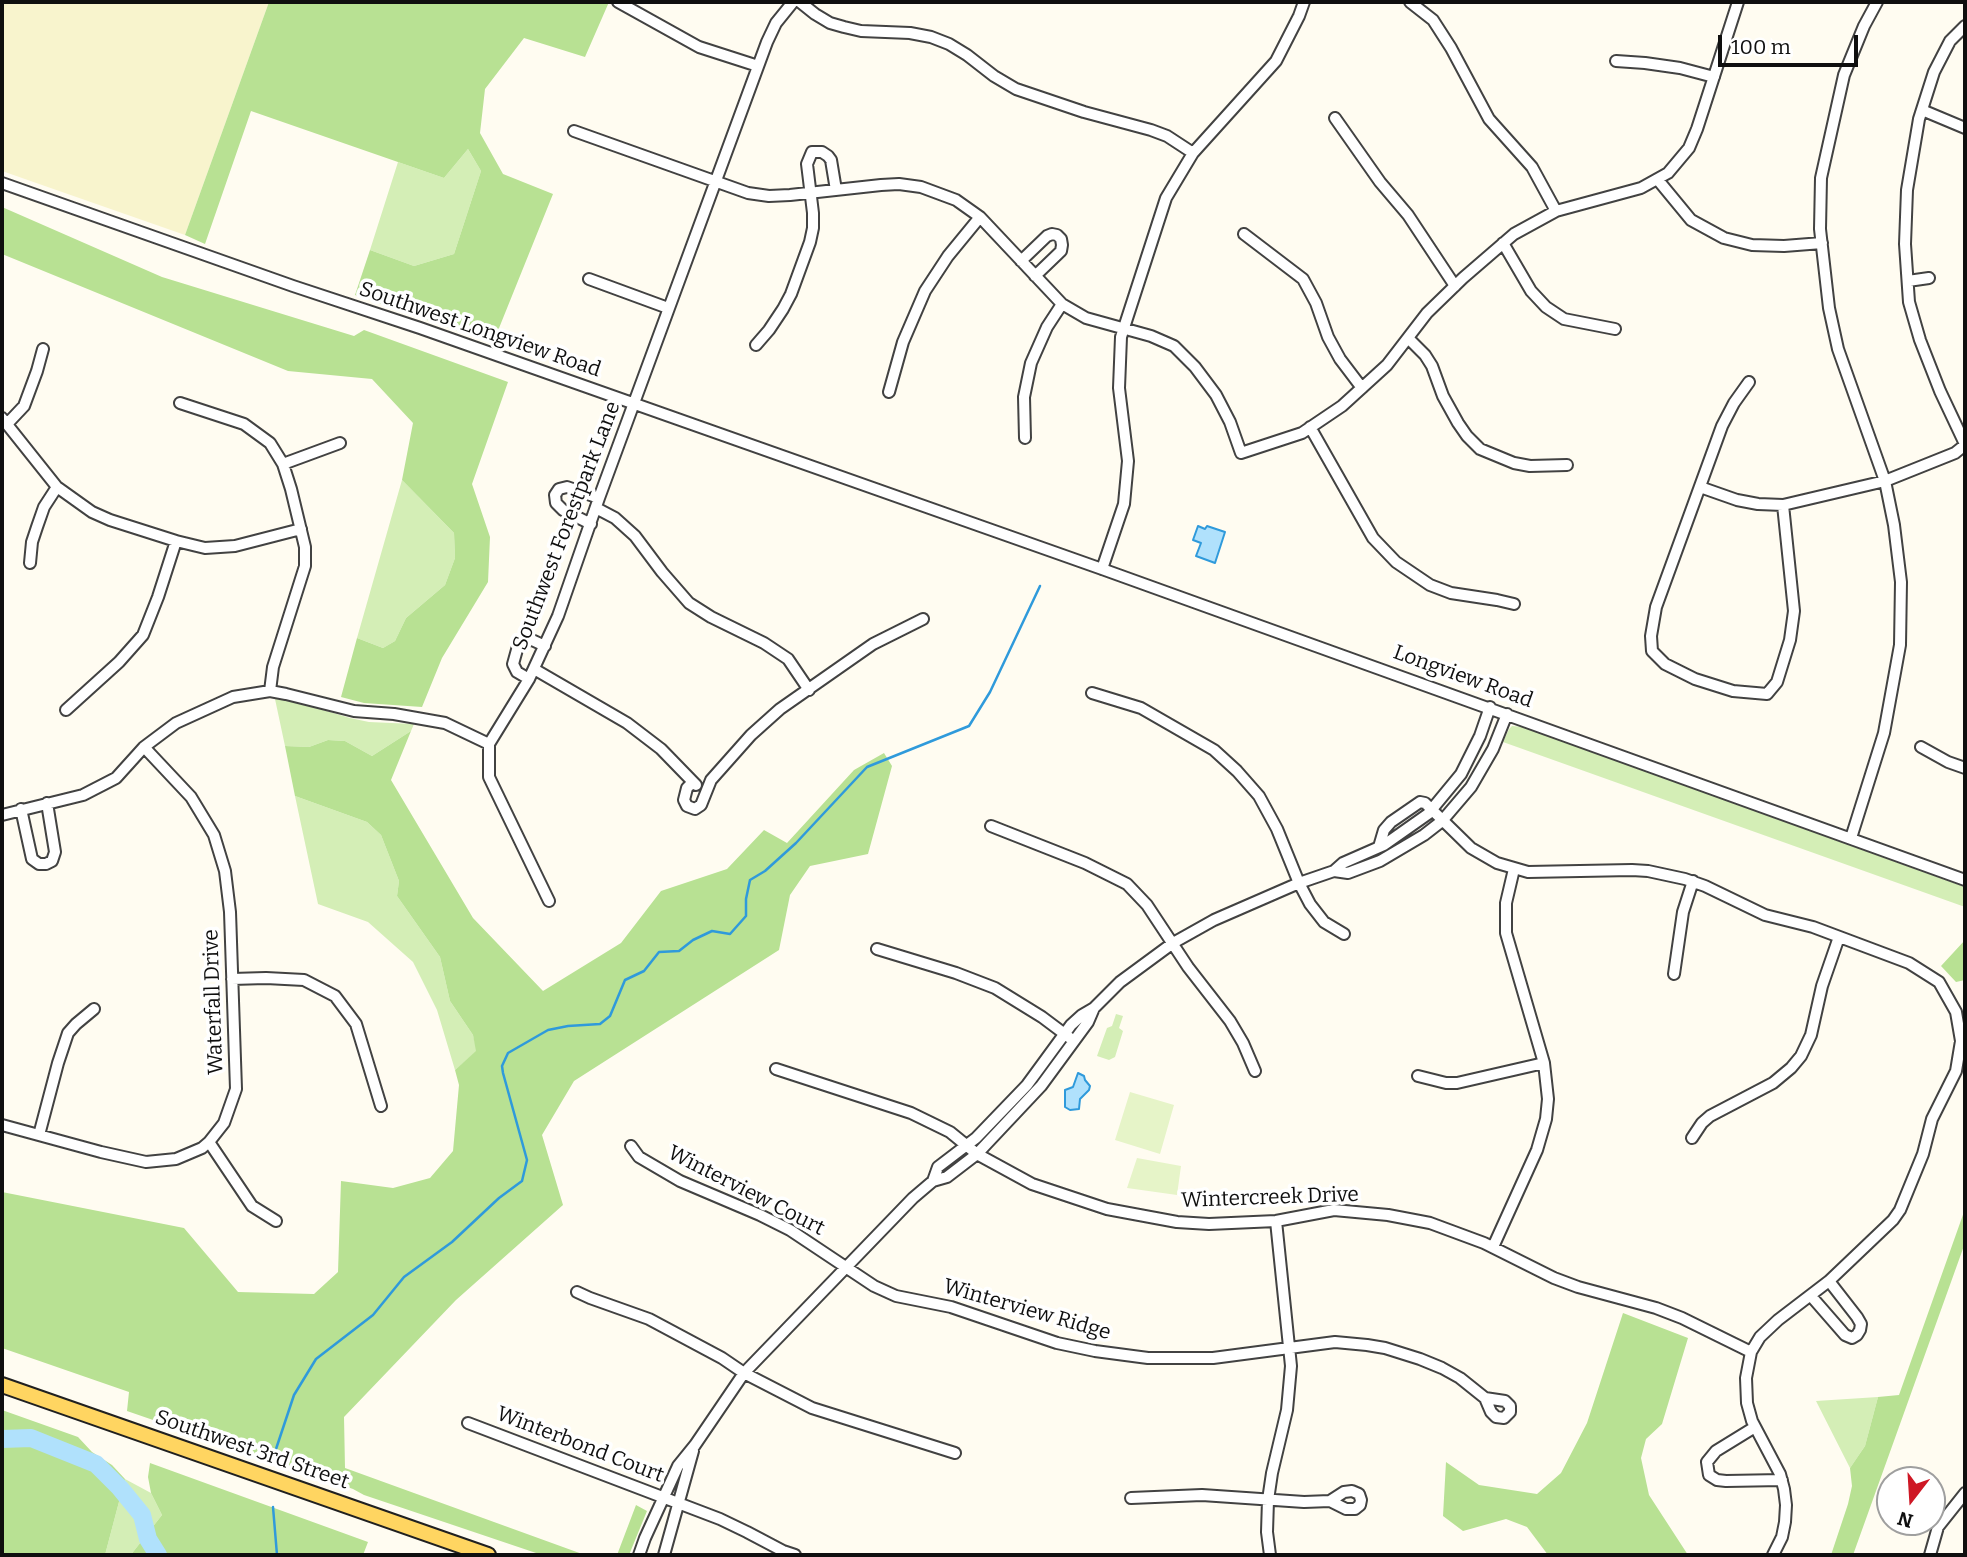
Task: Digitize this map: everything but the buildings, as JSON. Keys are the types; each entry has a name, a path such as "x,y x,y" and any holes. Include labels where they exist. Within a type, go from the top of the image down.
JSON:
{"main road":[{"name":"Southwest 3rd Street","path":"2,1385 488,1555"}],"street":[{"path":"618,2 699,47 758,66"},
{"name":"Southwest Forestpark Lane","path":"489,744 545,646 758,66 776,23 793,2"},
{"path":"800,2 814,14 844,27 931,37 967,55 993,76 1016,89 1084,112 1151,130 1167,136 1193,153"},
{"path":"1102,569 1124,504 1128,461 1119,388 1121,337 1166,198 1193,153 1276,61 1304,2"},
{"path":"1410,2 1433,20 1489,119 1532,167 1556,211"},
{"path":"574,131 736,190 761,196 810,194 881,185 921,187 957,200 980,217 1062,304 1086,318 1151,335 1174,346 1216,395 1230,422 1241,453 1302,433 1342,406 1387,365 1427,313 1514,234 1556,211 1641,188 1658,180 1676,164 1689,148 1697,129 1738,2"},
{"path":"1851,838 1884,733 1900,645 1901,582 1885,481 1838,349 1829,308 1820,229 1821,178 1844,75 1864,26 1878,2"},
{"path":"1700,487 1737,500 1783,505 1885,481 1955,453 1965,445 1920,340 1909,302 1905,244 1907,190 1922,110 1934,72 1950,41 1965,26"},
{"path":"1616,61 1680,68 1714,77"},
{"path":"1922,110 1965,128"},
{"path":"1335,118 1380,182 1408,215 1455,286"},
{"path":"756,345 783,309 810,243 813,213 807,164 812,152 822,152 828,156 836,190"},
{"path":"1658,180 1691,220 1724,238 1752,245 1822,243"},
{"name":"Southwest Longview Road","path":"2,183 946,514"},
{"path":"889,392 903,342 925,291 948,256 980,217"},
{"path":"1244,234 1303,279 1316,303 1328,337 1340,359 1362,388"},
{"path":"1021,261 1047,236 1057,235 1061,239 1061,251 1035,276"},
{"path":"1503,243 1531,291 1546,307 1564,318 1615,329"},
{"path":"1908,281 1929,278"},
{"path":"589,279 668,308"},
{"path":"1025,438 1024,397 1031,363 1047,327 1062,304"},
{"path":"1408,338 1425,355 1453,414 1467,436 1480,449 1514,463 1530,466 1567,465"},
{"path":"43,349 24,405 4,421 57,487 83,507 101,516 205,548 235,546 301,529"},
{"path":"1749,382 1722,426 1656,607 1651,636 1652,652 1665,664 1695,679 1733,691 1767,694 1777,682 1790,640 1794,611 1783,505"},
{"path":"180,403 244,424 270,443 282,464 301,529 305,566 273,667 270,691"},
{"path":"1310,427 1373,538 1396,562 1430,585 1451,593 1514,604"},
{"path":"282,464 340,443"},
{"path":"30,563 32,542 40,517 57,487"},
{"path":"590,524 564,510 556,502 555,495 559,489 567,487 597,503 635,536 689,603 764,643 788,659 809,690"},
{"name":"Longview Road","path":"946,514 1965,880"},
{"path":"66,710 143,635 159,597 176,541"},
{"path":"545,646 533,640 524,641 518,646 513,664 517,672 531,674 627,723 661,749 693,782 704,786 751,735 780,709 873,644 923,619"},
{"path":"2,815 83,795 116,778 144,747 176,723 233,697 270,691 354,711 394,714 445,723 489,744 489,777 549,901"},
{"path":"1092,693 1141,708 1214,750 1259,796 1277,829 1310,904 1324,922 1344,934"},
{"path":"639,1555 678,1466 744,1373 913,1198 933,1181 947,1177 977,1154 1041,1086 1082,1015 1094,1008 1120,982 1173,943 1214,920 1299,883 1334,871 1343,863 1379,847 1408,829 1432,809 1461,774 1480,736 1490,708"},
{"path":"1334,871 1348,873 1380,860 1424,835 1442,821 1471,787 1482,769 1507,714"},
{"name":"Waterfall Drive","path":"2,1125 146,1163 176,1159 202,1148 224,1123 236,1089 230,912 225,872 214,835 191,797 144,747"},
{"path":"1921,747 1965,768"},
{"path":"693,782 687,788 684,800 687,806 695,809 701,805 711,780"},
{"path":"21,809 32,859 39,864 46,864 52,861 55,852 47,803"},
{"path":"1432,809 1471,848 1514,869 1544,873 1648,871 1669,874 1693,881 1765,915 1814,928 1909,963 1939,982 1956,1012 1961,1041 1956,1070 1932,1119 1923,1154 1900,1210 1893,1220 1829,1281 1760,1337 1751,1352 1746,1378 1747,1403 1755,1427 1782,1479 1786,1505 1782,1537 1773,1555"},
{"path":"991,826 1085,863 1127,884 1147,905 1188,967 1215,999 1243,1043 1255,1071"},
{"path":"1493,1247 1542,1134 1548,1099 1544,1063 1506,933 1506,903 1514,869"},
{"path":"1674,974 1683,912 1693,881"},
{"path":"1692,1138 1710,1116 1773,1083 1791,1068 1801,1055 1811,1035 1822,985 1839,937"},
{"path":"877,949 995,988 1069,1037"},
{"path":"232,979 304,981 335,996 356,1024 381,1106"},
{"path":"39,1135 68,1033 94,1009"},
{"path":"933,1181 938,1167 976,1138 1069,1037"},
{"path":"1418,1076 1457,1083 1544,1063"},
{"name":"Wintercreek Drive","path":"776,1069 911,1113 950,1132 977,1154 1032,1184 1107,1209 1177,1222 1209,1224 1276,1221 1334,1210 1388,1215 1430,1223 1493,1247 1554,1278 1682,1318 1751,1352"},
{"path":"209,1142 252,1206 276,1221"},
{"name":"Winterview Court","path":"631,1146 639,1157 680,1181 760,1214 790,1230 845,1267"},
{"path":"1270,1555 1267,1532 1268,1500 1289,1397 1290,1348 1276,1221"},
{"name":"Winterview Ridge","path":"845,1267 874,1286 896,1296 951,1307 1057,1343 1095,1352 1173,1360 1213,1358 1335,1342 1385,1348 1442,1368 1485,1398"},
{"path":"1811,1296 1845,1335 1852,1338 1857,1335 1861,1324 1829,1281"},
{"path":"577,1292 649,1319 812,1408 956,1453"},
{"name":"Winterbond Court","path":"468,1423 678,1503 747,1531 795,1555"},
{"path":"1755,1427 1716,1451 1707,1462 1709,1475 1726,1481 1782,1479"},
{"path":"664,1555 695,1445"},
{"path":"1930,1555 1938,1528 1965,1493"},
{"path":"1131,1498 1202,1495 1304,1502 1330,1501"}],"shaded area":[{"path":"2,2 269,2 185,235 2,171"}],"green space":[{"path":"269,2 609,2 585,57 524,38 485,89 480,133 503,174 553,194 493,343 355,295 370,250 414,266 454,254 481,171 468,149 444,178 251,111 205,244 185,235"},
{"path":"468,149 481,171 454,254 414,266 370,250 398,162 444,178"},
{"path":"2,207 162,277 354,336 364,330 508,382 472,484 490,537 488,582 442,658 422,707 364,703 341,697 357,638 383,648 395,641 406,618 445,585 455,558 454,533 402,480 413,423 372,379 288,371 2,254"},
{"path":"402,480 454,533 455,558 445,585 406,618 395,641 383,648 357,638"},
{"path":"275,699 290,700 369,722 414,724 411,731 372,756 345,741 328,740 309,747 285,746"},
{"path":"1512,726 1523,727 1965,887 1965,907 1503,742"},
{"path":"411,731 391,780 473,918 543,991 621,943 661,891 727,869 764,830 787,843 854,770 884,753 892,766 868,854 810,866 790,895 779,950 574,1081 542,1135 563,1205 456,1300 344,1417 345,1468 585,1555 542,1555 127,1411 129,1392 2,1348 2,1192 184,1228 238,1292 314,1294 338,1272 341,1181 393,1188 430,1178 453,1151 459,1085 455,1070 476,1051 473,1035 450,1001 440,957 397,896 399,881 381,835 367,822 295,796 285,746 309,747 328,740 345,741 372,756"},
{"path":"295,796 367,822 381,835 399,881 397,896 440,957 450,1001 473,1035 477,1051 455,1070 437,1010 413,962 368,922 318,904"},
{"path":"1965,940 1965,980 1956,982 1941,966"},
{"path":"1116,1014 1123,1016 1119,1028 1123,1031 1115,1057 1109,1060 1097,1056 1107,1028 1112,1026"},
{"path":"1130,1092 1174,1105 1160,1154 1115,1140"},
{"path":"1137,1158 1181,1166 1177,1195 1127,1188"},
{"path":"1965,1209 1965,1243 1885,1466 1876,1466 1876,1491 1853,1555 1831,1555 1852,1486 1850,1468 1865,1446 1878,1397 1899,1395"},
{"path":"1623,1313 1688,1338 1662,1424 1646,1439 1641,1458 1649,1495 1688,1555 1548,1555 1527,1527 1506,1519 1463,1531 1443,1516 1446,1462 1479,1485 1537,1494 1561,1473 1587,1423"},
{"path":"1878,1397 1865,1446 1850,1468 1816,1401"},
{"path":"2,1410 78,1437 125,1479 105,1555 2,1555"},
{"path":"150,1463 368,1542 363,1555 133,1555 162,1515 151,1493 148,1477"},
{"path":"125,1479 151,1493 162,1515 133,1555 105,1555"},
{"path":"636,1505 647,1511 629,1555 617,1555"}],"water":[{"path":"1198,526 1225,532 1215,563 1196,556 1201,543 1193,540"},
{"path":"1078,1073 1084,1076 1090,1086 1080,1099 1079,1109 1070,1110 1065,1107 1065,1090 1073,1087"}],"waterway":[{"path":"272,1461 294,1395 316,1359 373,1315 404,1277 452,1242 499,1198 522,1181 527,1160 502,1066 508,1053 548,1030 600,1024 610,1016 625,980 644,971 659,952 679,951 693,940 712,931 730,934 746,916 750,880 765,871 796,843 867,767 969,726 990,692 1040,586"},
{"path":"2,1439 31,1438 96,1464 142,1515 148,1539 158,1555"},
{"path":"273,1507 277,1555"}]}
